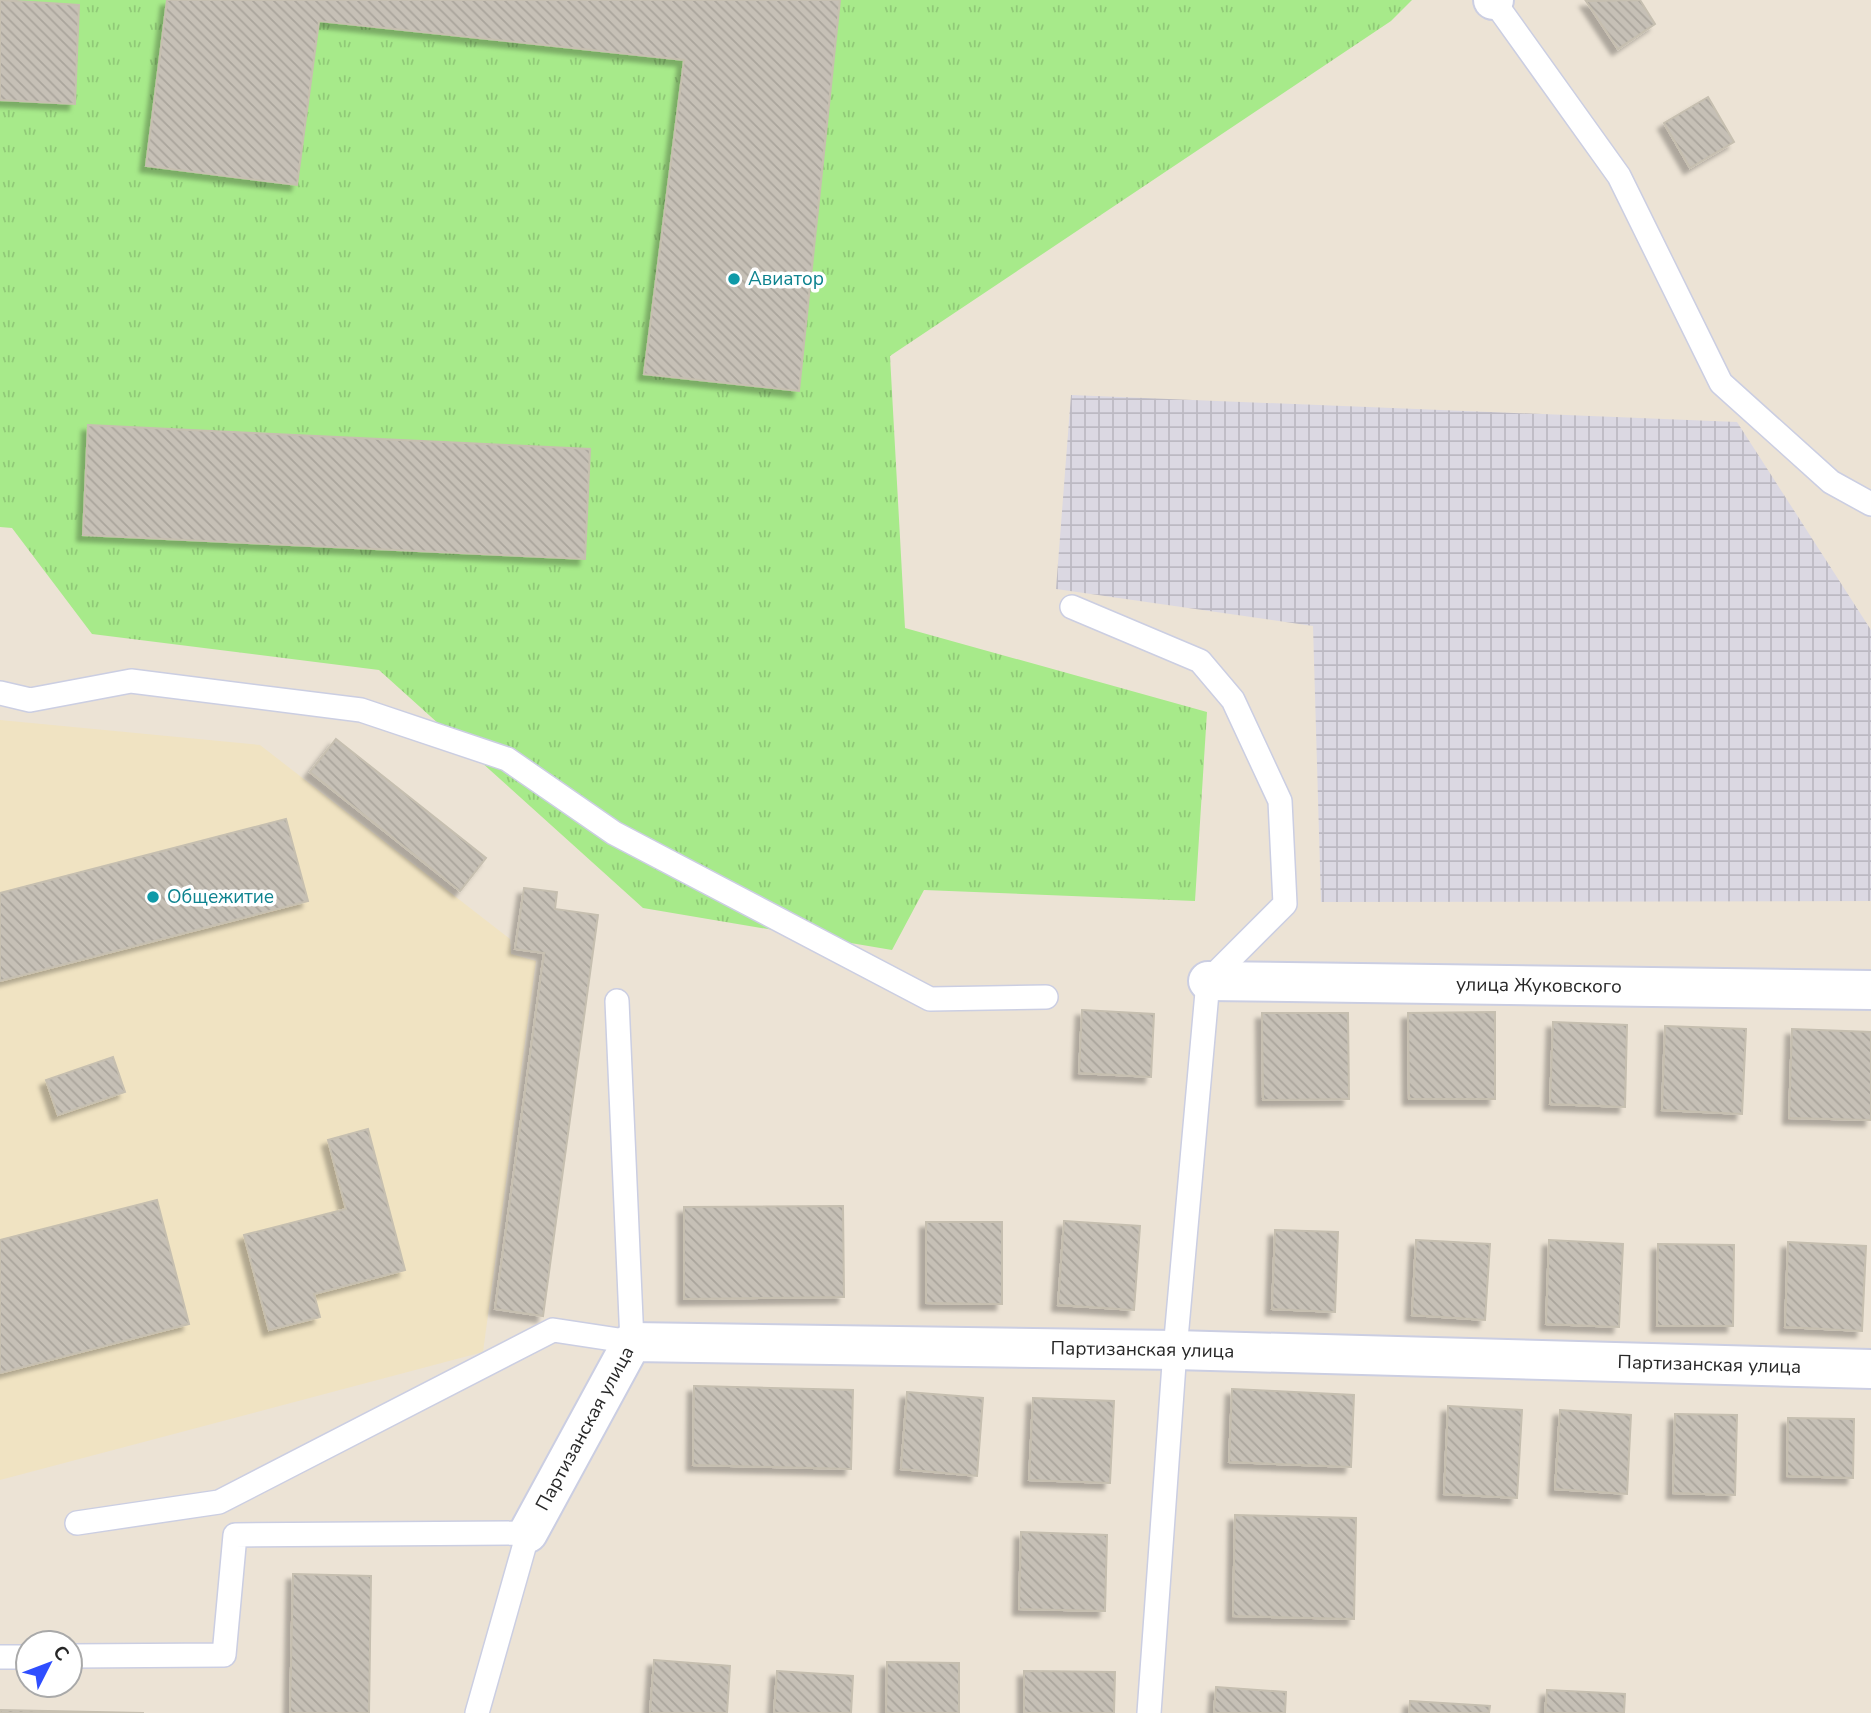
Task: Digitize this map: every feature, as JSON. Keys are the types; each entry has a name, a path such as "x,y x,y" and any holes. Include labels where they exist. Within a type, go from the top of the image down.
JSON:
{"street":[{"name":"улица Жуковского","path":"1208,981 1871,990"},
{"name":"Партизанская улица","path":"528,1533 632,1342 1175,1350 1871,1369"}],"lane":[{"path":"1494,0 1619,176 1721,383 1831,482 1871,504"},
{"path":"1072,607 1200,662 1233,700 1280,801 1285,904 1208,981 1175,1350 1149,1713"},
{"path":"0,693 30,700 131,681 361,710 507,759 614,833 930,999 1046,997"},
{"path":"77,1523 219,1502 553,1330 632,1342 617,1001"},
{"path":"84,1656 224,1655 235,1535 528,1533 477,1713"}],"shaded area":[{"path":"1071,395 1737,422 1871,630 1871,901 1321,902 1313,626 1056,589"},
{"path":"0,720 260,745 510,939 511,954 536,961 483,1352 0,1480"}],"green space":[{"path":"0,0 1412,0 1391,21 890,356 905,628 1207,712 1195,901 924,890 892,950 643,908 379,670 92,634 12,528 0,527"}],"building":[{"path":"0,0 79,5 75,104 0,100"},
{"name":"Авиатор","path":"167,0 840,0 799,391 644,374 684,60 319,21 297,185 146,166"},
{"path":"1640,0 1655,24 1618,49 1586,1"},
{"path":"1708,97 1734,142 1690,168 1664,123"},
{"path":"88,425 590,449 585,559 83,535"},
{"path":"336,739 486,858 460,891 310,772"},
{"name":"Общежитие","path":"286,819 308,901 0,981 0,893"},
{"path":"524,888 557,892 555,909 598,915 543,1316 495,1309 544,953 515,949"},
{"path":"1082,1010 1154,1014 1151,1077 1079,1073"},
{"path":"1495,1012 1495,1099 1409,1099 1408,1013"},
{"path":"1262,1013 1348,1013 1349,1099 1263,1100"},
{"path":"1553,1022 1627,1025 1625,1107 1550,1104"},
{"path":"1665,1026 1746,1029 1742,1114 1662,1110"},
{"path":"1792,1029 1871,1032 1871,1120 1789,1118"},
{"path":"113,1057 125,1092 58,1115 46,1080"},
{"path":"368,1129 405,1270 314,1294 320,1317 269,1330 244,1235 346,1209 328,1140"},
{"path":"157,1200 189,1324 0,1373 0,1240"},
{"path":"843,1206 844,1297 684,1299 684,1207"},
{"path":"1064,1221 1140,1226 1134,1310 1058,1305"},
{"path":"926,1222 1002,1222 1002,1304 926,1303"},
{"path":"1275,1230 1338,1232 1335,1312 1272,1309"},
{"path":"1416,1240 1490,1244 1485,1320 1412,1315"},
{"path":"1549,1240 1623,1244 1619,1327 1546,1324"},
{"path":"1788,1242 1866,1246 1862,1331 1785,1327"},
{"path":"1658,1244 1734,1245 1733,1326 1657,1326"},
{"path":"694,1386 853,1390 851,1469 693,1465"},
{"path":"1232,1389 1354,1395 1351,1467 1229,1462"},
{"path":"907,1392 983,1398 977,1476 901,1469"},
{"path":"1033,1398 1114,1401 1110,1483 1029,1480"},
{"path":"1448,1406 1522,1410 1517,1498 1444,1494"},
{"path":"1560,1410 1631,1415 1627,1494 1555,1489"},
{"path":"1675,1414 1737,1415 1735,1495 1673,1493"},
{"path":"1788,1418 1854,1419 1853,1478 1787,1476"},
{"path":"1235,1515 1356,1518 1354,1619 1233,1616"},
{"path":"1021,1532 1107,1535 1105,1611 1019,1609"},
{"path":"293,1574 371,1576 369,1713 290,1713"},
{"path":"654,1660 730,1666 727,1713 650,1713"},
{"path":"887,1662 959,1663 959,1713 886,1713"},
{"path":"777,1671 853,1676 851,1713 774,1713"},
{"path":"1024,1671 1115,1672 1114,1713 1024,1713"},
{"path":"1216,1687 1286,1692 1285,1713 1214,1713"},
{"path":"1547,1690 1625,1694 1624,1713 1545,1713"},
{"path":"1410,1701 1490,1706 1489,1713 1409,1713"},
{"path":"0,1710 144,1713 0,1713"}],"place":[{"name":"Авиатор","path":"734,279"},
{"name":"Общежитие","path":"153,897"}]}
